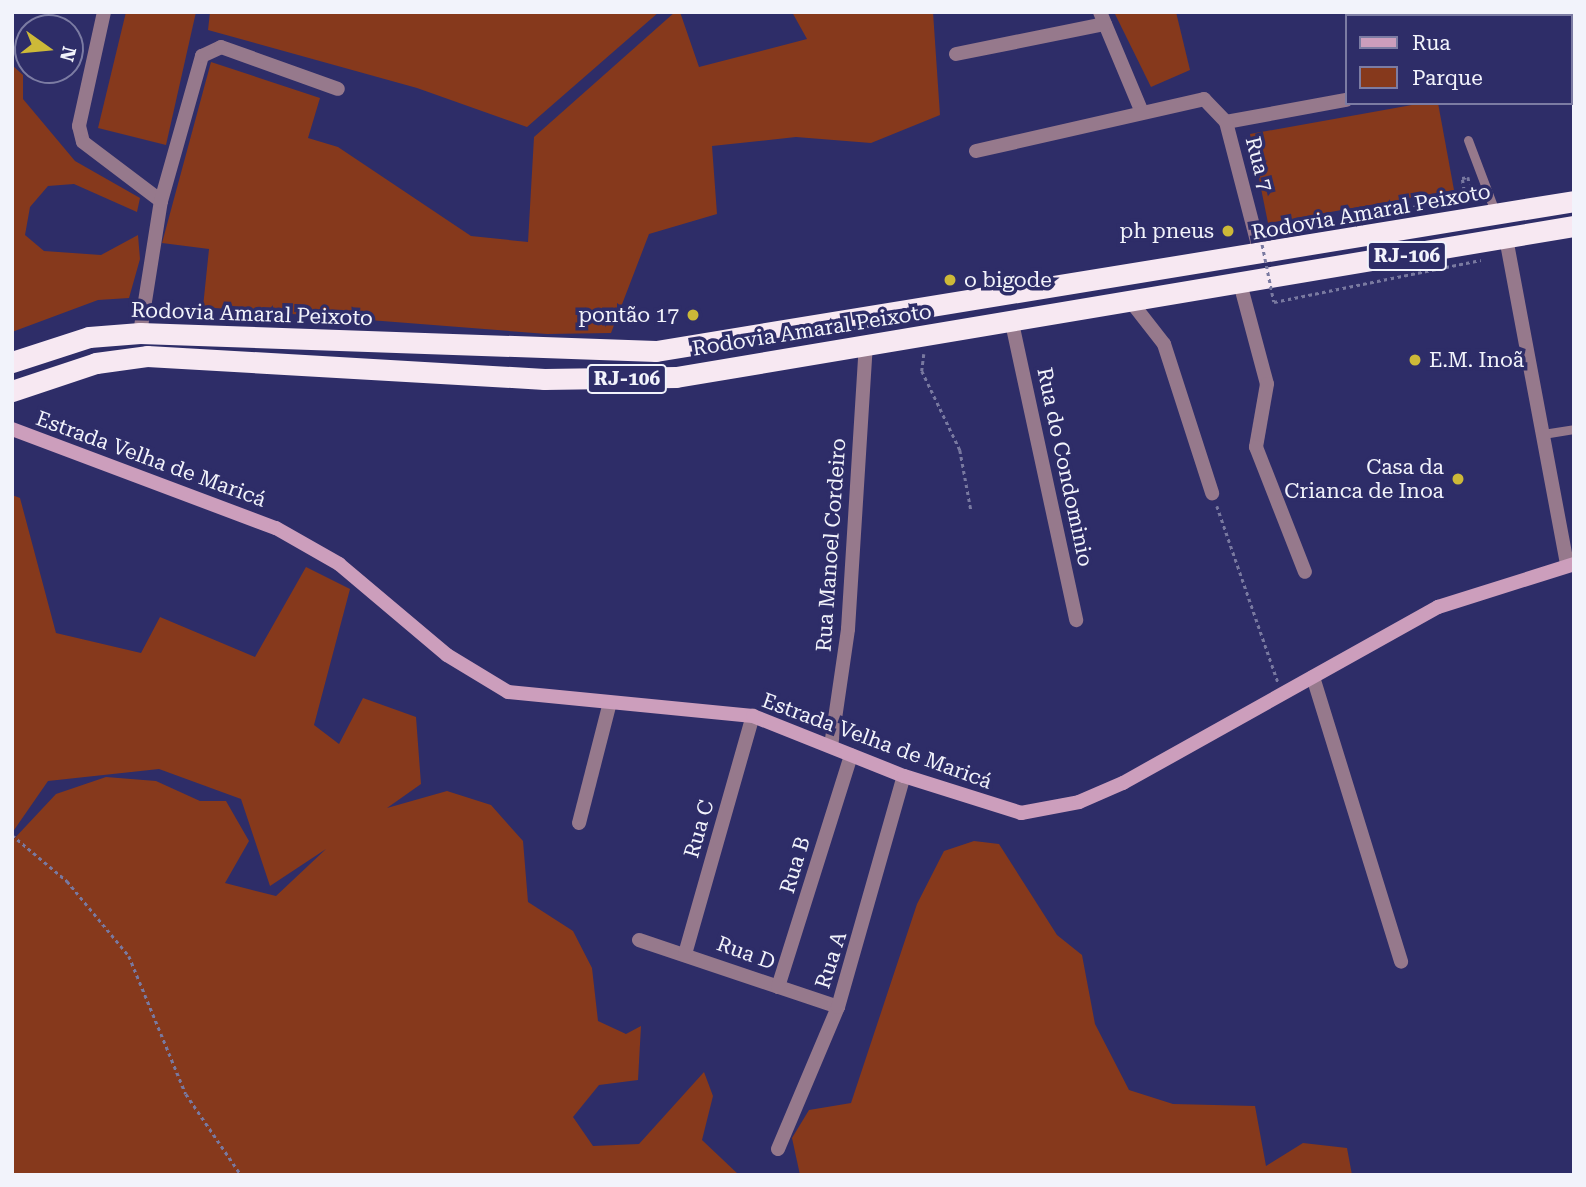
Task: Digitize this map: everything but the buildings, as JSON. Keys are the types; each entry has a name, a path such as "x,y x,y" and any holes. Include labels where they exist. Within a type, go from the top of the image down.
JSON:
{"highway":[{"name":"Rodovia Amaral Peixoto","path":"12,362 89,337 140,333 656,351 1261,256 1574,201"},
{"name":"Rodovia Amaral Peixoto","path":"12,391 96,363 147,356 625,379 1013,323 1241,286 1574,226"}],"street":[{"path":"103,12 79,125 83,142 160,201"},
{"path":"956,54 1102,18 1141,110"},
{"path":"140,333 160,201 199,63 210,49 221,47 338,89"},
{"path":"976,151 1141,110 1204,99 1226,122 1344,100"},
{"name":"Rua 7","path":"1226,122 1261,256"},
{"path":"1506,238 1571,565"},
{"path":"1241,286 1267,384 1256,447 1305,572"},
{"path":"1132,303 1164,344 1212,493"},
{"name":"Rua do Condominio","path":"1013,323 1076,620"},
{"name":"Rua Manoel Cordeiro","path":"831,746 848,629 866,346"},
{"name":"Estrada Velha de Maricá","path":"12,429 276,528 339,564 447,655 508,692 609,706 753,716 904,776 1000,809 1056,807 1123,783 1438,607 1571,565"},
{"path":"1313,677 1401,962"},
{"path":"579,823 609,706"},
{"name":"Rua C","path":"685,954 753,716"},
{"name":"Rua B","path":"778,987 851,755"},
{"name":"Rua A","path":"779,1149 838,1007 904,776"},
{"name":"Rua D","path":"639,940 838,1007"}],"lane":[{"path":"1468,140 1481,174 1486,216"},
{"path":"1544,434 1574,429"}],"path":[{"path":"1481,174 1462,178 1465,197 1261,238 1274,302 1482,262"},
{"path":"1468,177 1486,216"},
{"path":"926,337 922,371 960,450 971,510"},
{"path":"1212,493 1282,693"},
{"path":"12,835 67,881 129,956 186,1094 241,1175"}],"green space":[{"path":"126,12 196,12 166,145 98,128"},
{"path":"210,12 659,12 527,127 417,88 208,30"},
{"path":"675,12 680,12 699,67 807,39 792,12 933,12 940,115 871,143 796,137 712,146 717,214 649,234 611,333 547,334 203,307 209,249 162,243 211,62 320,98 308,138 338,147 471,236 528,242 534,137"},
{"path":"1114,12 1176,12 1190,70 1151,87"},
{"path":"12,65 14,84 23,84 23,99 75,161 140,198 137,212 74,184 48,186 30,207 25,235 44,251 101,255 138,235 140,259 129,298 98,300 12,332"},
{"path":"1412,105 1438,105 1454,190 1268,223 1250,134"},
{"path":"12,495 20,498 56,633 141,653 160,617 255,657 306,567 350,589 314,725 339,744 363,698 416,717 421,784 387,808 447,791 491,805 523,841 528,902 573,931 592,968 598,1021 626,1034 641,1026 638,1080 599,1085 573,1117 593,1146 639,1144 704,1072 713,1096 702,1140 739,1175 12,1175 12,841 56,794 106,777 156,781 200,801 226,801 249,841 225,883 276,896 326,849 270,886 241,799 159,769 48,781 12,833"},
{"path":"974,841 999,844 1057,935 1082,955 1095,1024 1129,1090 1173,1104 1255,1106 1266,1166 1303,1143 1347,1148 1352,1175 800,1175 792,1138 809,1110 851,1103 917,904 944,851"}],"place":[{"name":"ph pneus","path":"1228,231"},
{"name":"o bigode","path":"950,280"},
{"name":"pontão 17","path":"693,315"},
{"name":"E.M. Inoã","path":"1415,360"},
{"name":"Casa da Crianca de Inoa","path":"1458,479"}]}
